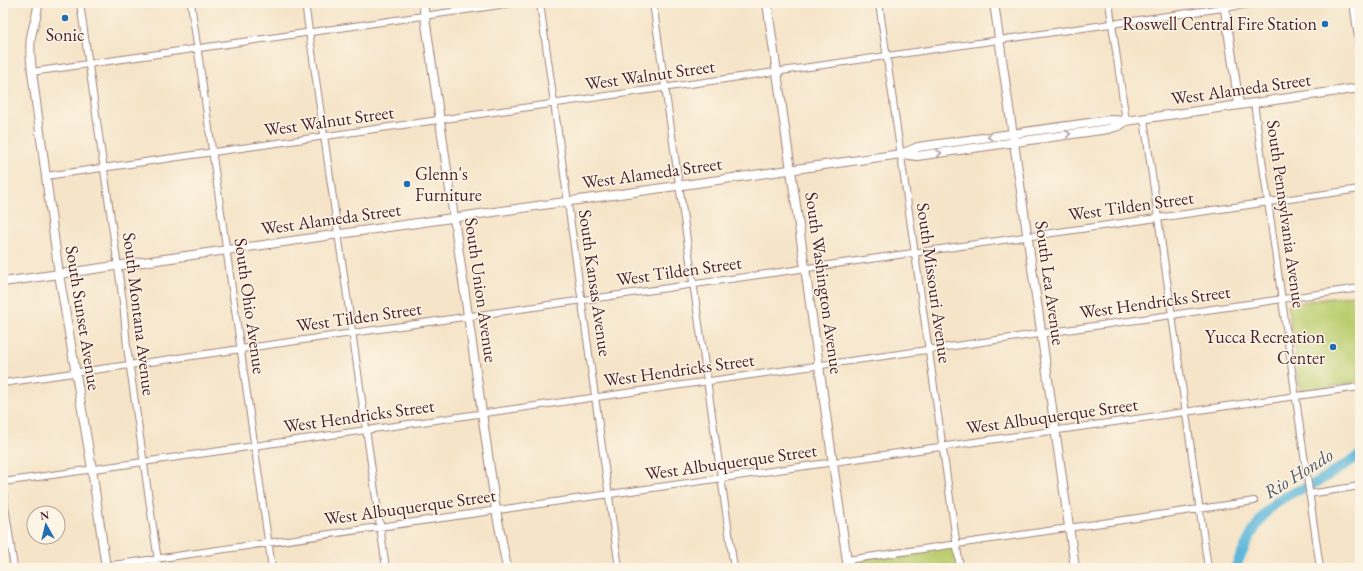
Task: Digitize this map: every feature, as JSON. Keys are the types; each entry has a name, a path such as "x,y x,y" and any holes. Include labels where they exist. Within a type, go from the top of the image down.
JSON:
{"street":[{"name":"South Sunset Avenue","path":"38,3 30,47 32,72 59,274 92,469 106,567"},
{"name":"South Montana Avenue","path":"80,3 118,265 129,364 159,568"},
{"name":"South Ohio Avenue","path":"191,3 272,568"},
{"path":"305,3 386,568"},
{"name":"South Union Avenue","path":"423,3 496,510 507,568"},
{"path":"32,72 514,3"},
{"name":"South Kansas Avenue","path":"540,3 610,494 619,568"},
{"path":"653,3 734,568"},
{"name":"South Washington Avenue","path":"767,3 848,564"},
{"name":"South Missouri Avenue","path":"879,3 960,568"},
{"name":"South Lea Avenue","path":"994,3 1075,568"},
{"path":"1109,3 1126,121"},
{"name":"West Walnut Street","path":"46,176 1112,24 1224,5 1258,3"},
{"path":"1354,3 1360,45"},
{"path":"1224,5 1239,105"},
{"name":"West Alameda Street","path":"3,282 901,154 918,147 1013,133 1110,120 1126,121 1144,119 1360,88"},
{"name":"South Pennsylvania Avenue","path":"1254,103 1320,568"},
{"path":"1144,119 1208,568"},
{"name":"West Alameda Street","path":"901,154 917,156 1014,142 1119,126 1126,121"},
{"name":"West Tilden Street","path":"3,382 1360,189"},
{"name":"West Hendricks Street","path":"3,482 1360,288"},
{"name":"West Albuquerque Street","path":"106,567 380,526 1360,387"},
{"path":"1309,494 1360,486"},
{"path":"3,492 14,568"},
{"path":"848,564 957,544 1254,501"}],"green space":[{"path":"1360,294 1360,382 1300,391 1288,304"},
{"path":"957,544 960,568 848,568 847,560"}],"waterway":[{"name":"Rio Hondo","path":"1235,568 1255,528 1271,507 1288,495 1319,481 1360,455"}],"place":[{"name":"Sonic","path":"65,18"},
{"name":"Roswell Central Fire Station","path":"1325,24"},
{"name":"Glenn's Furniture","path":"407,184"},
{"name":"Yucca Recreation Center","path":"1333,347"}]}
